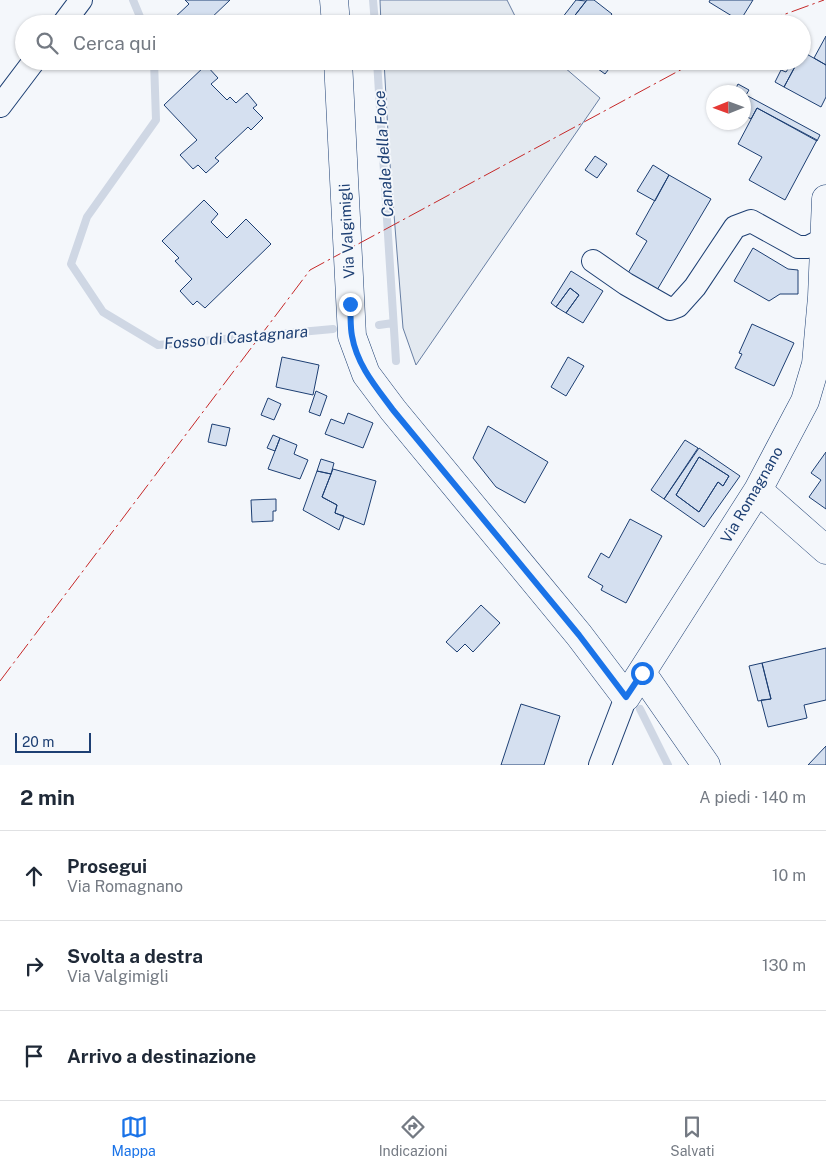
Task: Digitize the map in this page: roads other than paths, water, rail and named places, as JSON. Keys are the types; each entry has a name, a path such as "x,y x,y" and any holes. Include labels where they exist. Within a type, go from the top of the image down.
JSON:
{"street":[{"path":"70,15 81,0"},
{"path":"334,0 335,15"},
{"path":"0,106 27,70"},
{"name":"Via Valgimigli","path":"338,70 352,336 366,374 393,410 579,635 626,697"},
{"name":"Via Romagnano","path":"600,765 626,697 758,490 805,402 816,364 822,298 826,199"},
{"path":"593,261 626,284 670,309 678,306 695,287 735,226 751,221 798,247 808,247 824,239"},
{"path":"758,490 826,550"},
{"path":"642,673 706,765"}],"waterway":[{"name":"Fosso di Castagnara","path":"133,0 139,15"},
{"name":"Canale della Foce","path":"373,0 374,15"},
{"name":"Fosso di Castagnara","path":"154,70 156,120 87,217 71,264 103,312 158,345 333,329"},
{"name":"Canale della Foce","path":"378,70 396,361"},
{"name":"Fosso di Castagnara","path":"379,325 393,323"},
{"path":"640,709 668,765"}]}
